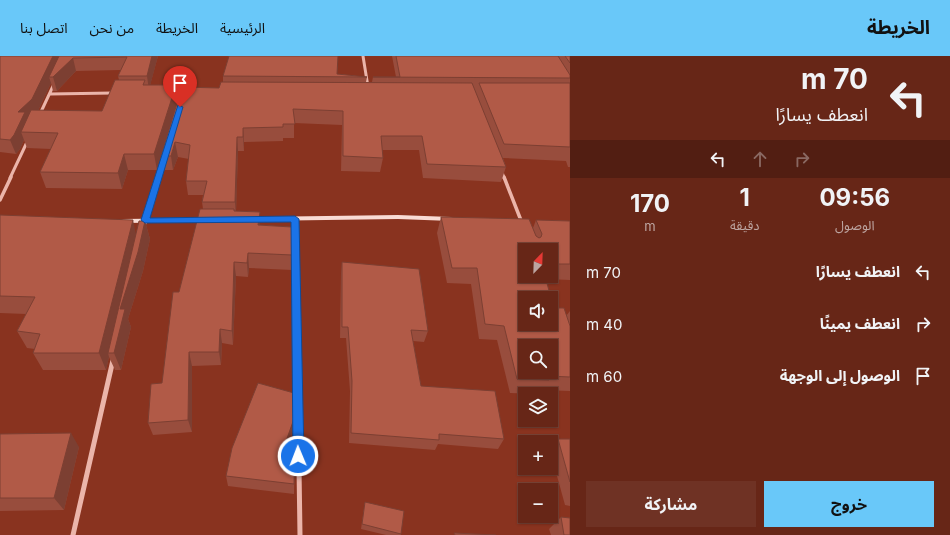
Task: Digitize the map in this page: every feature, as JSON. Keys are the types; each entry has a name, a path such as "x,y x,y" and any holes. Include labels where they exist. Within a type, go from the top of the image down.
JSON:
{"main road":[{"path":"240,219 398,217 460,219"},
{"path":"114,221 144,224 216,220"}],"street":[{"path":"363,56 369,93"},
{"path":"40,115 55,81"},
{"path":"50,94 121,93"},
{"path":"0,200 30,136"},
{"path":"144,224 166,153"},
{"path":"499,165 522,223"},
{"path":"295,219 300,535"},
{"path":"73,535 115,351"}],"building":[{"path":"0,56 53,56 32,99 18,112 25,112 10,140 0,139"},
{"path":"59,56 152,56 147,76 118,76 127,57 73,58 53,77 49,77"},
{"path":"229,56 338,56 337,74 367,77 223,76"},
{"path":"396,56 558,56 570,75 570,78 373,77 400,77"},
{"path":"565,56 570,56 570,63"},
{"path":"115,80 145,80 143,85 176,85 154,154 124,154 118,173 40,172 58,133 21,132 31,110 102,111"},
{"path":"221,82 472,83 506,167 427,164 422,136 381,136 383,158 343,156 343,111 293,109 295,124 283,124 283,127 243,128 243,137 237,137 235,202 202,202 207,181 186,181 190,145 175,142 171,156 161,156 182,87 219,88"},
{"path":"479,83 570,83 570,147 504,144"},
{"path":"200,209 234,209 234,211 260,212 258,225 292,227 292,255 248,253 247,263 234,262 232,331 220,329 219,352 189,352 188,420 148,423 151,384 162,383 173,292 179,292"},
{"path":"0,215 133,220 99,353 33,353 40,334 17,331 35,297 0,296"},
{"path":"441,217 529,219 536,236 539,238 542,234 536,220 570,221 570,264 558,264 558,243 518,243 518,283 547,283 549,291 518,291 518,331 558,331 558,308 564,308 570,326 570,377 558,376 558,339 518,339 518,379 549,380 517,379 504,326 485,324 477,268 452,268"},
{"path":"139,221 145,221 138,252 120,309 125,309 114,353 108,353"},
{"path":"342,262 419,269 428,331 411,330 421,386 495,391 504,439 439,434 439,440 351,433 352,381 348,327 342,327"},
{"path":"258,383 294,393 295,416 285,444 295,445 294,484 226,476 232,448"},
{"path":"71,433 54,498 0,498 0,434"},
{"path":"558,439 570,439 570,482"},
{"path":"365,502 404,511 401,534 362,524"},
{"path":"561,517 570,518 570,535 564,535"},
{"path":"454,533 496,535 455,535"}],"route":[{"path":"180,107 145,220 295,219 298,456"}]}
